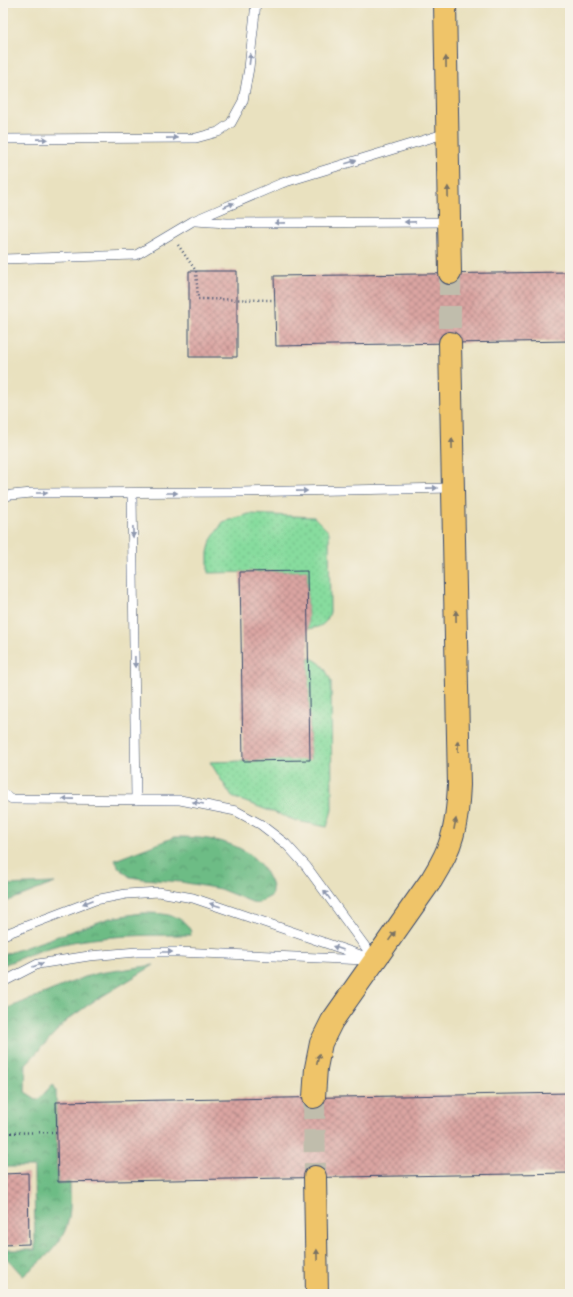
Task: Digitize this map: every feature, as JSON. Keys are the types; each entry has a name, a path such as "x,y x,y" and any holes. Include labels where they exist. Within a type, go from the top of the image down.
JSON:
{"highway":[{"path":"445,3 450,274"},
{"path":"314,1097 316,1068 322,1043 332,1021 432,879 443,860 452,838 458,809 459,778 450,343"},
{"path":"315,1177 317,1294"}],"lane":[{"path":"3,139 196,138 218,132 231,123 243,101 256,3"},
{"path":"3,259 136,255 193,221 282,183 447,133"},
{"path":"193,221 227,223 449,222"},
{"path":"3,497 32,493 240,492 453,488"},
{"path":"132,493 136,800"},
{"path":"3,794 12,799 180,800 236,810 260,824 286,844 306,866 375,960"},
{"path":"3,935 96,900 126,894 160,892 206,902 375,960"},
{"path":"3,982 38,964 89,956 137,952 178,952 375,960"}],"path":[{"path":"170,234 196,271 198,299 275,300"},
{"path":"3,1133 57,1132"}],"green space":[{"path":"249,514 314,517 329,532 330,612 325,623 308,629 307,571 208,573 208,553 211,540 223,522"},
{"path":"308,657 317,661 322,666 327,672 331,681 332,810 327,827 297,821 232,797 210,762 310,759"},
{"path":"175,837 214,840 226,843 249,854 258,862 266,873 272,886 271,896 258,903 220,889 181,882 130,877 119,868 115,860"},
{"path":"55,883 3,903 3,885"},
{"path":"141,913 170,915 177,918 188,926 191,932 190,935 124,936 91,939 44,949 3,965 3,955 110,918"},
{"path":"154,965 91,1003 66,1021 26,1064 25,1092 38,1100 53,1084 56,1090 57,1183 70,1183 70,1204 69,1217 63,1236 52,1251 23,1276 3,1254 3,1250 35,1250 34,1167 3,1167 3,1010 85,977 99,973"}],"building":[{"path":"189,271 237,271 237,357 189,357"},
{"path":"570,272 570,341 276,346 274,276"},
{"path":"307,571 310,760 243,761 240,572"},
{"path":"570,1093 570,1173 58,1182 56,1102"},
{"path":"28,1173 29,1244 3,1245 3,1174"}],"tunnel":[{"path":"450,273 450,343"},
{"path":"314,1097 315,1177"}]}
